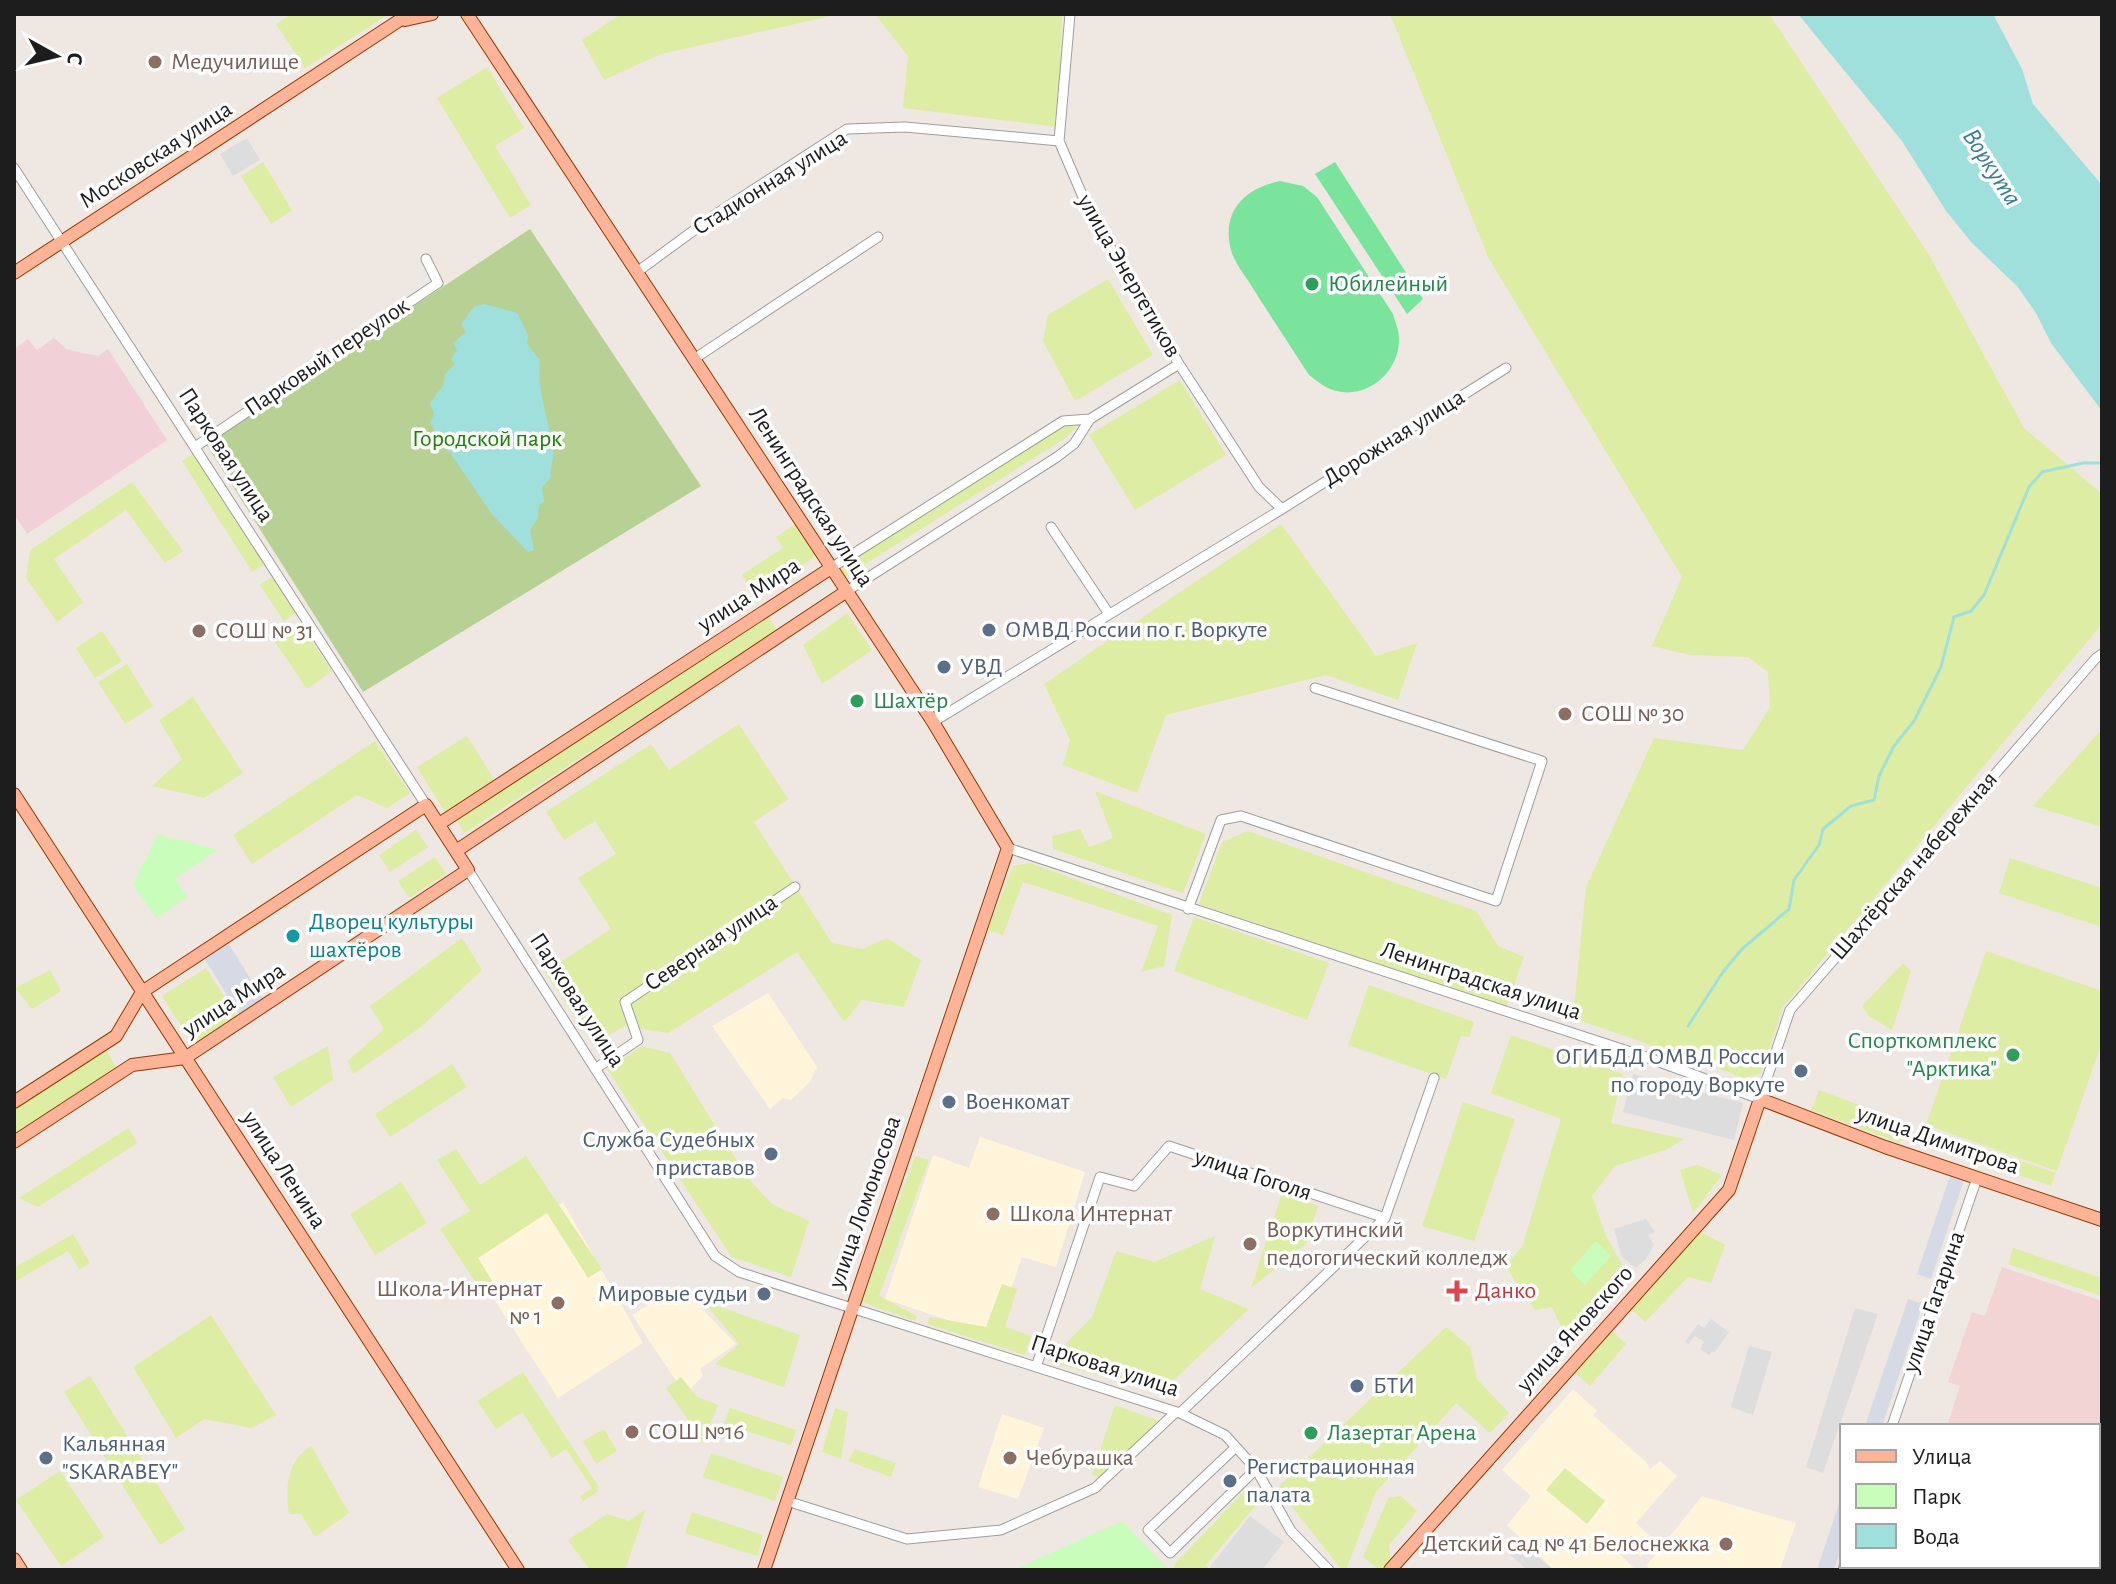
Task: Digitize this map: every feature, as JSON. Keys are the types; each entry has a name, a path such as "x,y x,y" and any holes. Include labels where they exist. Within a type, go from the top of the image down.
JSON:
{"main road":[{"name":"Московская улица","path":"14,273 403,16 432,14"},
{"name":"Ленинградская улица","path":"467,14 933,722 1008,848"},
{"name":"улица Мира","path":"439,824 831,568"},
{"name":"улица Мира","path":"456,851 847,591"},
{"name":"улица Ленина","path":"14,794 518,1570"},
{"name":"Парковая улица","path":"426,805 468,870"},
{"path":"14,1102 116,1036 142,992 426,805"},
{"name":"улица Ломоносова","path":"764,1570 1008,848"},
{"name":"улица Мира","path":"14,1142 132,1065 185,1058 468,870"},
{"name":"улица Димитрова","path":"1760,1099 1885,1147 2102,1220"},
{"name":"улица Яновского","path":"1390,1570 1729,1190 1760,1099"},
{"path":"14,1559 21,1570"}],"street":[{"name":"улица Энергетиков","path":"1070,14 1059,141 1089,211 1179,364 1259,487 1282,509"},
{"name":"Стадионная улица","path":"637,272 719,212 847,129 905,127 1059,141"},
{"name":"Парковая улица","path":"14,168 426,805"},
{"path":"694,359 878,237"},
{"name":"Парковый переулок","path":"195,447 438,283 426,259"},
{"name":"улица Мира","path":"847,591 1057,457 1074,444 1090,419 1179,364"},
{"name":"Дорожная улица","path":"933,722 1506,368"},
{"name":"улица Мира","path":"831,568 1063,421 1090,419"},
{"path":"1051,527 1109,614"},
{"name":"Шахтёрская набережная","path":"1760,1099 1790,1010 2102,654"},
{"path":"1188,909 1221,820 1241,816 1496,901 1542,761 1315,688"},
{"name":"Ленинградская улица","path":"1008,848 1643,1056 1760,1099"},
{"name":"Парковая улица","path":"468,870 715,1256 739,1272 1178,1413 1225,1435 1256,1469 1291,1531 1329,1570"},
{"name":"Северная улица","path":"595,1069 638,1040 625,1002 795,887"},
{"path":"787,1501 907,1539 1001,1530 1095,1488 1385,1218 1434,1078"},
{"name":"улица Гоголя","path":"1036,1367 1100,1177 1134,1186 1169,1146 1385,1218"},
{"name":"улица Гагарина","path":"1893,1424 1977,1178"},
{"path":"1236,1447 1148,1530 1170,1553 1256,1469"}],"shaded area":[{"path":"247,138 260,160 233,176 220,154"},
{"path":"54,338 66,349 83,353 98,356 108,349 167,440 27,534 14,514 14,349 28,339 37,350"},
{"path":"225,938 267,1005 243,1021 201,953"},
{"path":"768,993 817,1067 810,1082 791,1100 783,1098 770,1109 712,1026"},
{"path":"1633,1074 1743,1103 1734,1140 1623,1112"},
{"name":"Школа Интернат","path":"980,1137 1085,1172 1056,1267 1022,1257 995,1336 885,1299 933,1155 969,1168"},
{"path":"1952,1170 1966,1174 1931,1279 1917,1274"},
{"name":"Школа-Интернат № 1","path":"563,1202 643,1343 558,1398 470,1262"},
{"path":"1646,1219 1655,1232 1648,1235 1654,1245 1636,1268 1622,1257 1614,1229"},
{"path":"2002,1267 2102,1301 2102,1499 2100,1424 1948,1424 1960,1386 1948,1382 1972,1312 1985,1316"},
{"path":"679,1285 736,1344 700,1369 703,1376 685,1394 632,1315"},
{"path":"1908,1299 1923,1304 1883,1424 1866,1424"},
{"path":"1855,1308 1878,1314 1823,1473 1806,1467"},
{"path":"1711,1319 1729,1332 1714,1353 1712,1351 1709,1355 1700,1349 1704,1342 1695,1336 1688,1344 1685,1342 1698,1324 1704,1328"},
{"path":"1749,1346 1772,1352 1753,1415 1731,1407"},
{"path":"1573,1389 1597,1411 1593,1415 1650,1469 1660,1461 1677,1476 1636,1523 1655,1541 1641,1557 1626,1544 1618,1552 1633,1567 1631,1570 1554,1570 1507,1525 1531,1496 1502,1470"},
{"name":"Чебурашка","path":"1002,1414 1044,1428 1018,1499 978,1487"},
{"name":"Детский сад № 41 Белоснежка","path":"1702,1496 1796,1523 1780,1570 1649,1570 1647,1565"},
{"path":"1840,1501 1840,1552 1834,1570 1817,1570"},
{"path":"1250,1516 1284,1542 1262,1570 1214,1570 1210,1567"},
{"path":"1514,1536 1553,1570 1527,1570 1503,1548"}],"green space":[{"path":"292,14 387,15 305,68 276,24"},
{"path":"621,14 840,14 661,54 604,80 582,40"},
{"path":"875,14 1062,14 1058,127 903,108 908,56"},
{"path":"1390,14 1769,14 1929,255 2024,428 2102,494 2102,624 1783,1007 1761,1073 1745,1078 1573,1018 1586,887 1654,738 1743,750 1770,707 1768,672 1748,657 1690,655 1652,646 1682,577 1488,257"},
{"path":"487,67 524,128 495,146 531,205 510,218 437,98"},
{"path":"263,162 292,210 271,224 241,176"},
{"path":"1335,162 1423,299 1407,314 1315,174"},
{"name":"Юбилейный","path":"1280,181 1303,186 1317,197 1393,314 1399,335 1394,361 1380,380 1360,391 1336,391 1309,375 1234,258 1229,224 1238,204 1256,189"},
{"name":"Городской парк","path":"530,229 701,486 363,692 206,444"},
{"path":"1108,279 1153,355 1075,401 1043,341 1048,315"},
{"path":"1180,380 1226,455 1135,510 1089,435"},
{"path":"1084,419 1067,437 845,577 839,566 1064,423"},
{"path":"194,453 264,564 252,572 182,461"},
{"path":"132,482 183,551 165,563 126,510 54,559 83,602 57,622 26,578 30,550"},
{"path":"795,524 816,556 756,596 742,575 783,548 776,537"},
{"path":"1281,524 1376,656 1417,643 1398,700 1326,675 1166,715 1137,793 1063,765 1070,740 1044,684"},
{"path":"273,576 297,612 284,621 260,585"},
{"path":"847,613 872,650 822,684 803,645"},
{"path":"769,617 777,631 464,833 456,819"},
{"path":"300,624 332,671 307,689 275,642"},
{"path":"102,631 122,661 95,678 76,648"},
{"path":"127,664 153,706 125,724 98,682"},
{"path":"193,697 243,773 204,798 152,786 182,759 159,720"},
{"path":"739,724 788,799 754,822 832,943 863,949 887,938 921,960 904,1007 862,1000 844,1022 797,952 668,1033 624,1026 593,1045 545,972 611,929 578,878 616,854 595,821 564,840 546,812 651,744 669,770"},
{"path":"2102,729 2102,827 2033,806"},
{"path":"467,736 495,781 445,812 417,767"},
{"path":"375,741 410,793 387,808 357,795 252,864 233,835"},
{"path":"1095,791 1206,834 1183,893 1053,849 1052,836 1080,829 1089,847 1113,838"},
{"path":"416,830 428,847 390,872 379,855"},
{"path":"1248,831 1476,911 1498,946 1524,957 1506,1007 1199,904 1222,842"},
{"path":"158,834 218,850 175,878 187,897 156,918 133,884"},
{"path":"435,857 446,874 409,898 398,881"},
{"path":"2010,858 2102,888 2102,927 1999,893"},
{"path":"1030,863 1172,915 1164,966 1141,972 1158,926 1023,882 1003,935 988,930 1013,866"},
{"path":"1194,917 1329,963 1307,1020 1174,971"},
{"path":"462,938 482,970 421,1027 353,1074 348,1061 384,1029 370,1006"},
{"path":"1986,951 2102,991 2102,1042 2057,1171 1926,1125"},
{"path":"1903,963 1911,971 1892,1030 1869,1016 1862,1006"},
{"path":"206,968 238,1018 194,1046 162,996"},
{"path":"50,970 61,991 32,1009 15,988"},
{"path":"1369,985 1474,1022 1469,1037 1461,1036 1446,1079 1348,1045"},
{"path":"1511,1035 1623,1074 1611,1123 1685,1139 1665,1150 1615,1166 1592,1196 1606,1236 1631,1281 1571,1349 1552,1307 1535,1310 1505,1266 1522,1247 1561,1119 1491,1093"},
{"path":"328,1046 333,1080 291,1107 273,1077"},
{"path":"642,1046 670,1053 747,1177 772,1204 809,1221 791,1277 732,1257 607,1069"},
{"path":"106,1049 117,1070 14,1135 14,1108"},
{"path":"452,1064 467,1087 390,1137 375,1114"},
{"path":"1819,1090 1907,1123 1900,1143 1811,1110"},
{"path":"1463,1102 1515,1119 1474,1241 1422,1226"},
{"path":"128,1128 137,1143 38,1207 19,1198"},
{"path":"1926,1129 2056,1173 2051,1186 1922,1142"},
{"path":"456,1149 480,1185 526,1156 602,1269 588,1278 547,1213 478,1258 496,1287 484,1295 440,1229 470,1211 437,1160"},
{"path":"915,1156 929,1160 879,1296 917,1316 915,1321 862,1302"},
{"path":"1697,1165 1722,1175 1693,1213 1680,1170"},
{"path":"401,1182 427,1223 375,1255 350,1214"},
{"path":"1282,1193 1318,1206 1306,1244 1251,1288"},
{"path":"1698,1231 1725,1245 1711,1283 1688,1277 1645,1322 1629,1307"},
{"path":"73,1234 90,1263 79,1269 68,1251 14,1282 14,1268"},
{"path":"1215,1236 1200,1289 1249,1309 1160,1393 1048,1361 1092,1317 1116,1251 1154,1262"},
{"path":"1596,1241 1611,1256 1585,1285 1570,1270"},
{"path":"2013,1248 2102,1278 2102,1296 2008,1264"},
{"path":"1002,1284 1017,1289 1005,1327 1031,1336 1025,1355 927,1324 930,1317 986,1327"},
{"path":"703,1301 800,1335 784,1387 715,1364 739,1344"},
{"path":"211,1315 276,1415 251,1428 204,1419 176,1438 133,1367"},
{"path":"1446,1327 1470,1347 1477,1379 1509,1413 1490,1433 1456,1403 1376,1492 1346,1570 1342,1570 1277,1488"},
{"path":"1611,1330 1626,1344 1590,1386 1574,1372"},
{"path":"523,1372 598,1486 597,1492 583,1501 580,1496 592,1488 566,1449 552,1458 522,1412 496,1429 477,1401"},
{"path":"90,1376 185,1529 160,1545 64,1392"},
{"path":"681,1377 697,1397 718,1405 703,1442 666,1388"},
{"path":"1115,1405 1158,1421 1102,1477 1092,1475"},
{"path":"730,1408 796,1430 791,1445 724,1424"},
{"path":"835,1408 848,1412 841,1459 822,1452"},
{"path":"604,1429 617,1451 596,1464 583,1441"},
{"path":"311,1446 349,1513 315,1537 301,1514 289,1514 287,1495 292,1467"},
{"path":"855,1449 896,1463 891,1477 848,1461"},
{"path":"711,1453 783,1477 775,1501 703,1477"},
{"path":"1565,1468 1605,1501 1587,1524 1546,1490"},
{"path":"60,1471 104,1537 61,1566 16,1500"},
{"path":"1247,1488 1260,1500 1206,1565 1211,1570 1174,1570 1174,1565"},
{"path":"1401,1496 1417,1511 1389,1545 1391,1559 1380,1570 1363,1557 1388,1498"},
{"path":"646,1509 625,1570 590,1570 568,1540 607,1514 629,1521"},
{"path":"692,1512 763,1535 757,1556 685,1533"},
{"path":"1122,1521 1167,1568 1165,1570 992,1570 1018,1568"}],"water":[{"name":"Воркута","path":"1798,14 1993,14 2022,69 2033,104 2102,185 2102,411 2051,343 2036,313 2017,286 1972,243 1946,211 1902,141"},
{"path":"484,304 517,313 528,335 527,344 540,360 540,383 553,456 551,477 542,488 544,502 539,505 538,518 530,530 534,550 528,552 491,513 430,423 434,414 430,403 443,386 445,374 455,364 451,359 457,350 453,343 466,332 461,324 474,307"}],"waterway":[{"path":"1688,1026 1742,949 1789,909 1794,880 1819,845 1823,829 1851,806 1874,800 1879,776 1894,746 1914,721 1941,667 1954,617 1971,611 1984,595 2029,487 2042,472 2083,463 2102,463"}],"place":[{"name":"Медучилище","path":"155,62"},
{"name":"Юбилейный","path":"1312,284"},
{"name":"ОМВД России по г. Воркуте","path":"989,630"},
{"name":"СОШ № 31","path":"199,631"},
{"name":"УВД","path":"944,667"},
{"name":"Шахтёр","path":"857,701"},
{"name":"СОШ № 30","path":"1565,714"},
{"name":"Дворец культуры шахтёров","path":"293,936"},
{"name":"Спорткомплекс \"Арктика\"","path":"2013,1055"},
{"name":"ОГИБДД ОМВД России по городу Воркуте","path":"1801,1071"},
{"name":"Военкомат","path":"949,1102"},
{"name":"Служба Судебных приставов","path":"771,1154"},
{"name":"Школа Интернат","path":"993,1214"},
{"name":"Воркутинский педогогический колледж","path":"1250,1244"},
{"name":"Данко","path":"1457,1291"},
{"name":"Мировые судьи","path":"764,1294"},
{"name":"Школа-Интернат № 1","path":"558,1303"},
{"name":"БТИ","path":"1357,1386"},
{"name":"СОШ №16","path":"632,1432"},
{"name":"Лазертаг Арена","path":"1311,1433"},
{"name":"Кальянная \"SKARABEY\"","path":"46,1458"},
{"name":"Чебурашка","path":"1010,1458"},
{"name":"Регистрационная палата","path":"1230,1481"},
{"name":"Детский сад № 41 Белоснежка","path":"1726,1544"}]}
